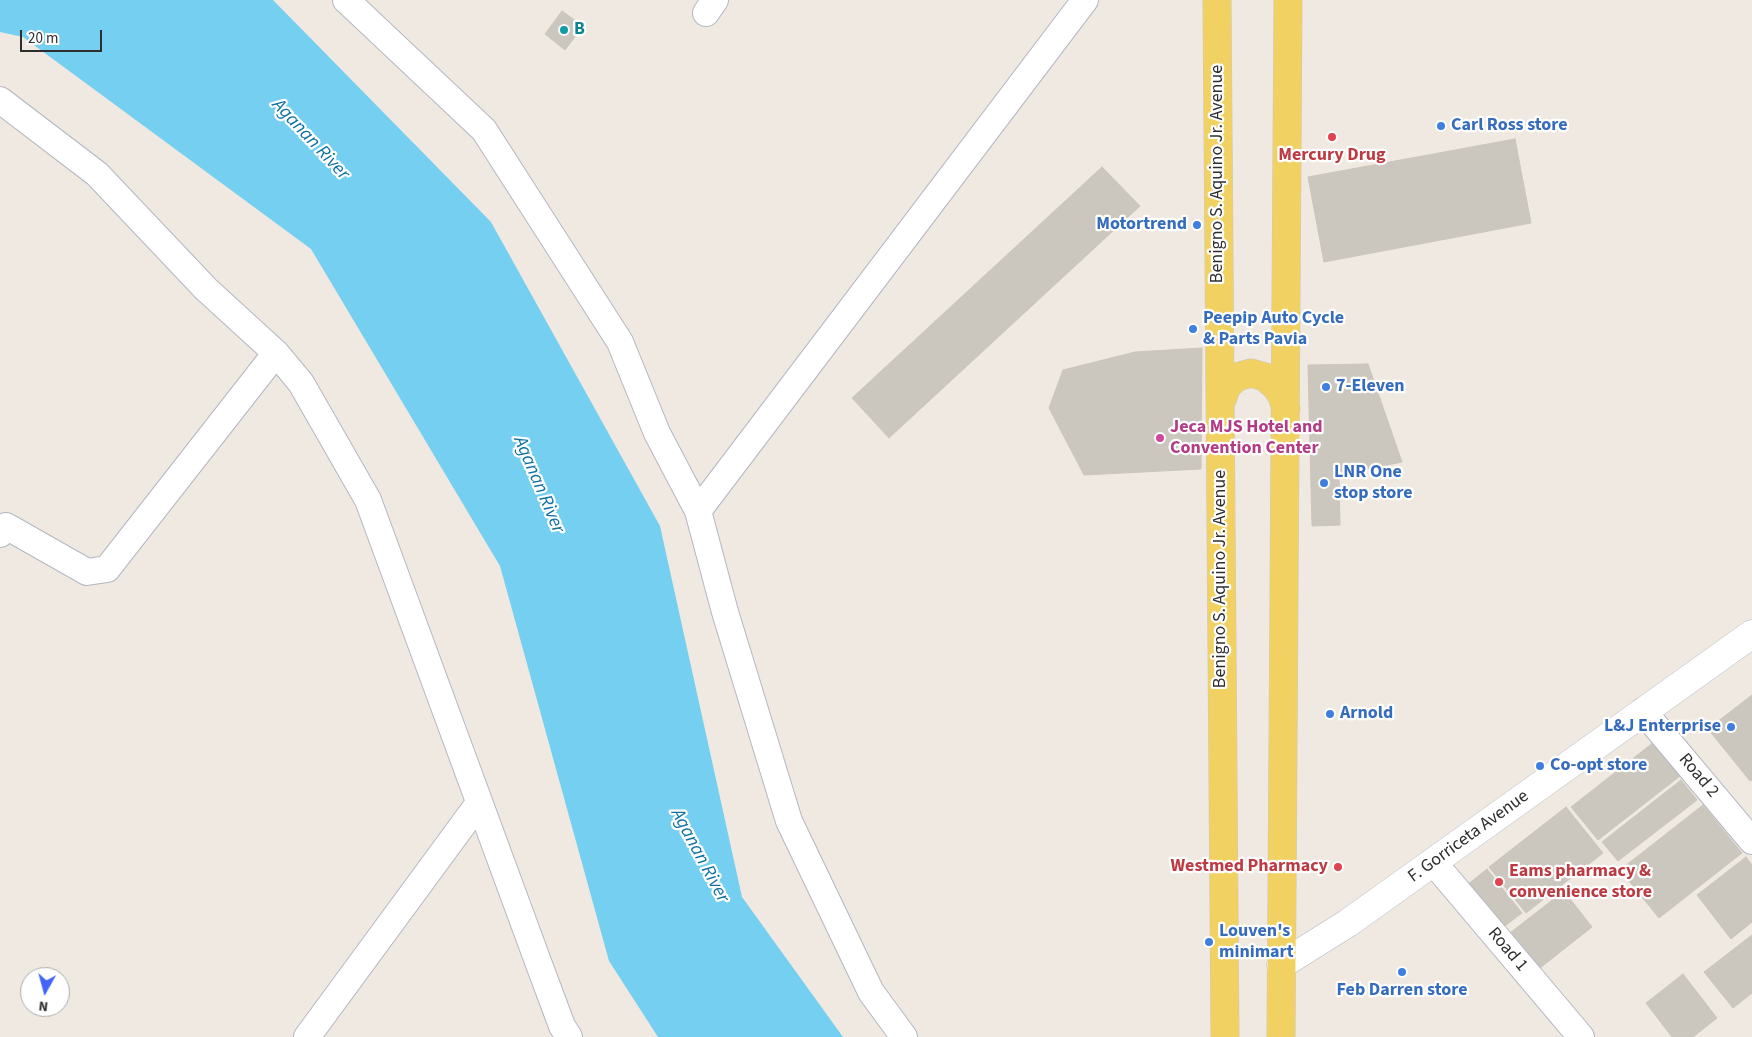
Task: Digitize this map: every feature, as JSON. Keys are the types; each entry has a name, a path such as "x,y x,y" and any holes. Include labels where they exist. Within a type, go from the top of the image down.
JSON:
{"main road":[{"name":"Benigno S. Aquino Jr. Avenue","path":"1217,0 1225,1037"},
{"path":"1281,1037 1288,0"},
{"path":"1220,404 1226,386 1237,377 1252,373 1265,377 1276,387 1282,396 1286,409"},
{"name":"F. Gorriceta Avenue","path":"1281,966 1348,923 1434,863 1752,634"},
{"path":"1282,906 1292,929 1301,935 1322,935 1348,923"},
{"path":"1207,1037 1216,1024 1223,1007 1224,982"}],"street":[{"path":"346,0 484,130 620,342 657,433 698,511 725,612 789,821 871,992 904,1037"},
{"path":"698,511 1085,0"},
{"path":"0,100 97,174 206,289 276,353 301,382 368,500 561,1033"},
{"path":"0,534 6,526 86,572 107,569 276,353"},
{"name":"Road 2","path":"1643,711 1752,841"},
{"path":"307,1037 479,803"},
{"name":"Road 1","path":"1434,863 1581,1037"}],"water":[{"name":"Aganan River","path":"0,0 273,0 491,222 660,526 742,897 843,1037 658,1037 609,961 500,566 311,249 23,37 0,32"}],"building":[{"name":"B","path":"562,11 583,26 565,50 545,34"},
{"path":"1515,139 1531,223 1324,262 1308,177"},
{"path":"1102,167 1140,206 889,438 852,398"},
{"path":"1202,348 1201,469 1084,475 1049,408 1063,370 1135,352"},
{"path":"1368,364 1402,462 1339,475 1340,525 1312,526 1308,365"},
{"path":"1752,695 1752,780 1750,781 1708,729"},
{"path":"1654,742 1680,776 1598,840 1571,807"},
{"path":"1681,780 1697,800 1618,861 1602,842"},
{"path":"1703,805 1742,853 1659,918 1620,870"},
{"path":"1566,807 1603,853 1526,913 1489,867"},
{"path":"1746,857 1752,865 1752,922 1731,939 1697,895"},
{"path":"1487,869 1522,913 1502,928 1467,885"},
{"path":"1564,891 1592,927 1535,972 1506,936"},
{"path":"1752,935 1752,993 1733,1008 1704,972"},
{"path":"1683,974 1717,1018 1693,1037 1672,1037 1646,1003"}],"place":[{"name":"B","path":"564,30"},
{"name":"Carl Ross store","path":"1441,126"},
{"name":"Mercury Drug","path":"1332,137"},
{"name":"Motortrend","path":"1197,225"},
{"name":"Peepip Auto Cycle & Parts Pavia","path":"1193,329"},
{"name":"7-Eleven","path":"1326,387"},
{"name":"Jeca MJS Hotel and Convention Center","path":"1160,438"},
{"name":"LNR One stop store","path":"1324,483"},
{"name":"Arnold","path":"1330,714"},
{"name":"L&J Enterprise","path":"1731,727"},
{"name":"Co-opt store","path":"1540,766"},
{"name":"Westmed Pharmacy","path":"1338,867"},
{"name":"Eams pharmacy & convenience store","path":"1499,882"},
{"name":"Louven's minimart","path":"1209,942"},
{"name":"Feb Darren store","path":"1402,972"}]}
